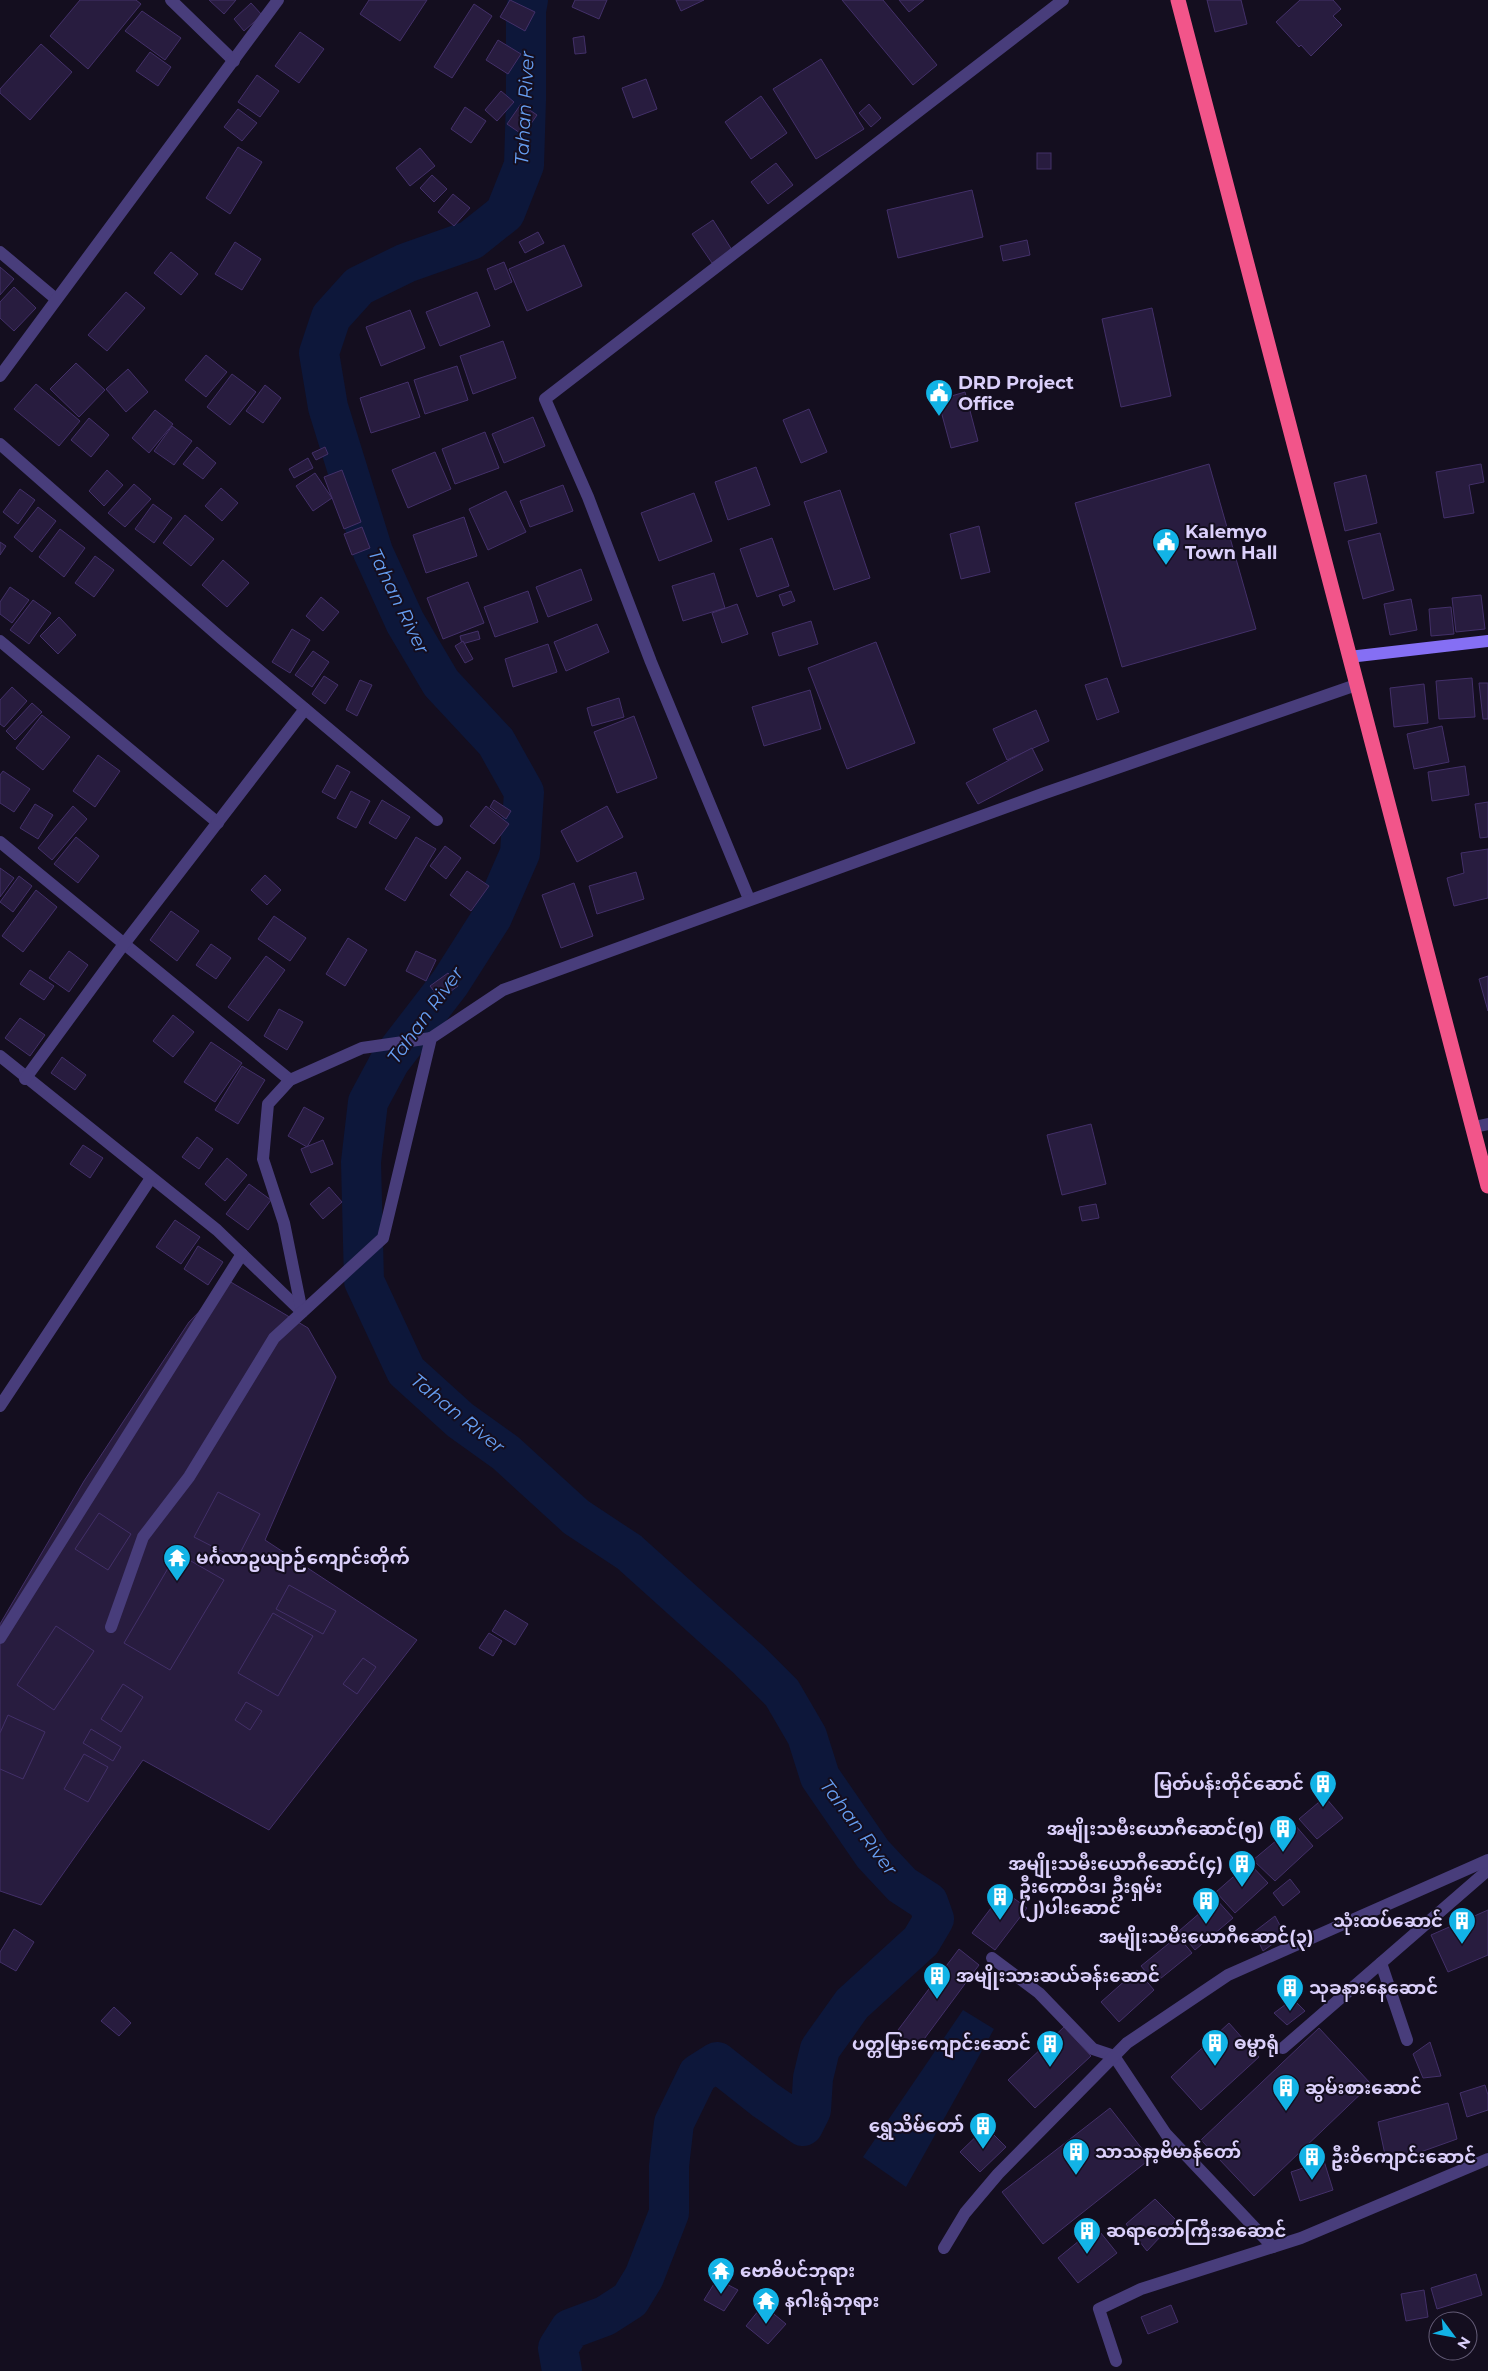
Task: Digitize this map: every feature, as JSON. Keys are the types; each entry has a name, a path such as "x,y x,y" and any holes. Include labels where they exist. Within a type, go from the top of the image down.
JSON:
{"highway":[{"path":"1178,0 1356,685 1481,1125 1488,1186"}],"street":[{"path":"171,0 234,61"},
{"path":"0,376 278,0"},
{"path":"749,899 650,662 588,498 545,399 1063,0"},
{"path":"0,252 56,300"},
{"path":"0,444 305,709 437,820"},
{"path":"0,640 218,823"},
{"path":"1349,657 1488,641"},
{"path":"302,1312 284,1223 262,1159 268,1104 290,1080 362,1048 431,1038 503,990 749,899 1356,685"},
{"path":"25,1079 124,944 305,709"},
{"path":"0,842 290,1080"},
{"path":"111,1626 143,1537 189,1477 274,1338 383,1238 431,1038"},
{"path":"0,1056 25,1079 217,1230 302,1312"},
{"path":"0,1406 152,1178"},
{"path":"0,1638 242,1254"},
{"path":"944,2248 965,2213 998,2174 1127,2043 1228,1975 1488,1860"},
{"path":"1283,2048 1488,1870"},
{"path":"992,1958 1039,1993 1093,2050 1114,2056 1166,2134 1273,2247"},
{"path":"1381,1963 1407,2040"},
{"path":"1116,2361 1098,2309 1141,2289 1301,2238 1488,2159"}],"water":[{"path":"963,2010 994,2029 906,2187 863,2157"}],"building":[{"path":"80,0 136,0 141,4 88,69 50,36"},
{"path":"209,0 236,0 224,14"},
{"path":"369,0 427,0 400,41 360,14"},
{"path":"510,0 535,12 525,31 500,17"},
{"path":"575,0 607,0 599,19 572,7"},
{"path":"676,0 704,0 681,11"},
{"path":"842,0 883,0 937,65 913,85"},
{"path":"899,0 924,0 909,12"},
{"path":"1207,0 1241,0 1247,24 1215,32"},
{"path":"1300,0 1333,0 1341,9 1333,16 1342,25 1311,56 1301,45 1299,47 1276,22"},
{"path":"251,3 262,15 244,31 234,19"},
{"path":"474,4 492,16 452,78 434,67"},
{"path":"142,11 181,38 165,60 125,31"},
{"path":"300,32 324,49 299,83 275,66"},
{"path":"584,36 586,53 575,54 573,38"},
{"path":"498,40 521,54 508,74 486,60"},
{"path":"41,44 72,72 30,120 0,93 0,89"},
{"path":"150,52 171,67 158,86 136,71"},
{"path":"821,59 864,129 816,159 773,89"},
{"path":"257,75 279,91 260,117 238,102"},
{"path":"646,79 657,109 633,118 622,88"},
{"path":"501,91 514,102 497,121 485,110"},
{"path":"761,96 787,133 751,159 725,122"},
{"path":"521,104 537,115 523,135 507,124"},
{"path":"869,104 881,118 871,127 859,113"},
{"path":"465,107 486,121 471,143 451,129"},
{"path":"238,109 257,123 242,141 224,127"},
{"path":"238,147 262,162 230,214 206,198"},
{"path":"420,148 435,166 410,186 396,168"},
{"path":"1037,153 1051,153 1051,169 1037,169"},
{"path":"776,163 793,185 768,204 751,182"},
{"path":"432,175 447,189 434,202 420,188"},
{"path":"972,190 983,237 898,258 887,210"},
{"path":"453,194 470,208 454,226 438,212"},
{"path":"713,220 732,250 712,263 692,234"},
{"path":"538,232 544,243 525,253 519,242"},
{"path":"1027,240 1030,255 1003,261 1000,246"},
{"path":"235,242 261,259 242,290 215,274"},
{"path":"564,245 582,286 527,311 509,269"},
{"path":"171,252 198,274 181,295 154,273"},
{"path":"504,262 512,282 495,290 487,269"},
{"path":"0,267 14,279 0,295"},
{"path":"14,287 36,308 14,331 0,318 0,302"},
{"path":"126,292 145,308 107,351 88,335"},
{"path":"477,292 490,326 440,346 426,312"},
{"path":"1152,308 1171,396 1121,407 1102,319"},
{"path":"410,310 425,348 381,366 366,327"},
{"path":"503,341 516,378 473,394 460,356"},
{"path":"206,355 227,372 206,397 185,380"},
{"path":"76,363 105,390 79,417 50,389"},
{"path":"457,366 468,400 425,414 414,380"},
{"path":"128,369 148,392 126,412 106,389"},
{"path":"232,374 256,392 230,425 207,407"},
{"path":"408,382 420,417 371,433 360,398"},
{"path":"36,384 80,421 59,446 14,409"},
{"path":"265,385 281,398 263,423 246,411"},
{"path":"965,392 978,441 951,448 938,400"},
{"path":"809,409 827,452 801,463 783,420"},
{"path":"155,410 173,424 149,453 132,438"},
{"path":"533,417 545,446 504,463 492,434"},
{"path":"89,418 109,435 91,457 71,440"},
{"path":"172,426 192,441 174,465 154,451"},
{"path":"485,432 499,468 455,484 442,449"},
{"path":"197,447 216,463 203,479 183,464"},
{"path":"325,447 328,454 316,460 312,453"},
{"path":"435,452 451,489 408,508 392,470"},
{"path":"308,458 313,468 294,478 289,469"},
{"name":"Kalemyo Town Hall","path":"1209,464 1256,629 1122,667 1075,503"},
{"path":"1481,464 1484,482 1469,485 1474,513 1444,518 1436,472"},
{"path":"756,467 770,505 728,520 715,482"},
{"path":"107,470 123,485 104,506 89,491"},
{"path":"342,470 361,522 344,529 324,477"},
{"path":"315,473 332,498 313,511 296,486"},
{"path":"1366,475 1377,523 1345,531 1334,483"},
{"path":"134,484 151,499 125,527 108,513"},
{"path":"563,485 573,511 530,527 520,501"},
{"path":"221,488 238,503 222,521 205,506"},
{"path":"20,489 35,500 18,524 3,512"},
{"path":"840,490 870,578 834,590 804,502"},
{"path":"506,491 526,532 488,550 469,509"},
{"path":"694,493 712,541 659,561 641,513"},
{"path":"153,504 172,518 154,543 135,529"},
{"path":"38,507 56,521 32,552 14,537"},
{"path":"185,515 214,539 191,566 163,543"},
{"path":"464,517 477,556 426,573 413,535"},
{"path":"979,526 990,572 961,579 950,534"},
{"path":"362,527 370,548 352,555 344,534"},
{"path":"60,529 85,548 64,577 39,557"},
{"path":"1380,533 1394,590 1363,599 1348,541"},
{"path":"772,538 789,586 757,597 740,549"},
{"path":"0,542 6,546 0,555"},
{"path":"95,556 114,570 94,597 75,583"},
{"path":"223,560 249,583 227,607 202,585"},
{"path":"581,569 592,600 548,617 536,587"},
{"path":"714,573 725,608 683,621 672,586"},
{"path":"468,582 484,623 443,639 427,598"},
{"path":"10,587 29,600 12,623 0,614 0,602"},
{"path":"528,591 538,622 495,637 484,607"},
{"path":"791,591 795,601 783,606 779,595"},
{"path":"1481,595 1485,629 1456,632 1452,598"},
{"path":"321,597 339,612 323,631 306,616"},
{"path":"1411,599 1417,630 1390,635 1384,604"},
{"path":"33,600 51,613 29,644 10,630"},
{"path":"737,604 748,634 722,643 712,613"},
{"path":"1451,607 1454,634 1431,636 1429,609"},
{"path":"59,617 76,635 58,654 40,636"},
{"path":"811,621 818,644 779,656 772,633"},
{"path":"597,624 609,652 566,671 554,642"},
{"path":"292,629 310,640 290,673 272,662"},
{"path":"478,631 480,639 462,644 460,636"},
{"path":"463,641 473,659 465,663 455,646"},
{"path":"876,642 915,743 847,769 808,668"},
{"path":"548,644 557,672 513,687 505,659"},
{"path":"313,651 329,662 312,687 295,675"},
{"path":"324,676 338,685 325,704 312,694"},
{"path":"1107,678 1119,712 1097,720 1085,685"},
{"path":"1472,678 1475,717 1439,719 1436,681"},
{"path":"360,680 372,685 357,716 346,710"},
{"path":"1479,683 1488,683 1488,719 1483,719"},
{"path":"1424,684 1428,723 1394,727 1390,688"},
{"path":"12,687 27,701 4,727 0,724 0,700"},
{"path":"810,690 821,729 764,746 752,707"},
{"path":"619,698 624,717 592,726 587,708"},
{"path":"32,703 42,712 15,740 6,731"},
{"path":"1036,710 1049,741 1007,760 993,729"},
{"path":"42,715 70,737 43,770 16,748"},
{"path":"634,716 657,778 617,793 594,732"},
{"path":"1442,726 1449,762 1414,769 1407,734"},
{"path":"1032,748 1043,770 978,804 966,783"},
{"path":"98,755 120,771 95,807 73,791"},
{"path":"337,765 350,772 335,799 322,792"},
{"path":"1465,766 1469,795 1432,801 1428,772"},
{"path":"3,771 30,789 14,812 0,803 0,775"},
{"path":"351,791 370,801 356,828 337,818"},
{"path":"382,800 410,817 396,839 369,823"},
{"path":"494,800 511,811 506,819 490,807"},
{"path":"1488,802 1488,837 1480,838 1475,804"},
{"path":"35,804 53,815 38,839 20,828"},
{"path":"73,806 87,819 52,860 38,848"},
{"path":"486,806 509,824 494,844 470,826"},
{"path":"607,806 623,837 577,862 561,831"},
{"path":"76,837 99,856 78,883 54,864"},
{"path":"416,837 436,849 405,901 385,889"},
{"path":"445,846 461,858 446,879 430,866"},
{"path":"1488,849 1488,898 1454,906 1447,878 1464,873 1461,853"},
{"path":"0,868 14,878 0,897"},
{"path":"467,871 489,886 471,911 450,895"},
{"path":"636,872 644,899 597,914 589,886"},
{"path":"265,875 281,890 267,905 251,890"},
{"path":"19,876 32,886 13,912 0,902"},
{"path":"574,883 593,936 561,948 542,895"},
{"path":"36,890 57,907 23,952 2,936"},
{"path":"171,911 199,931 177,961 150,940"},
{"path":"274,916 306,938 290,961 258,939"},
{"path":"348,938 367,950 345,986 326,974"},
{"path":"211,944 231,958 216,979 196,965"},
{"path":"69,951 88,965 69,992 49,978"},
{"path":"416,951 436,960 426,981 406,971"},
{"path":"266,956 285,970 248,1021 228,1007"},
{"path":"30,970 54,986 44,1000 20,984"},
{"path":"448,973 458,986 440,999 430,986"},
{"path":"1488,976 1488,1011 1479,979"},
{"path":"279,1009 303,1022 287,1050 264,1036"},
{"path":"173,1015 194,1032 173,1057 153,1041"},
{"path":"20,1018 45,1035 30,1056 5,1038"},
{"path":"211,1042 242,1063 215,1102 184,1082"},
{"path":"62,1057 86,1075 75,1090 51,1073"},
{"path":"242,1066 265,1080 238,1124 215,1110"},
{"path":"304,1107 324,1118 307,1147 288,1136"},
{"path":"1091,1124 1106,1184 1062,1195 1047,1135"},
{"path":"197,1137 213,1149 199,1169 182,1157"},
{"path":"323,1140 333,1164 311,1173 301,1149"},
{"path":"83,1145 103,1158 90,1178 70,1164"},
{"path":"227,1158 247,1175 225,1201 205,1184"},
{"path":"249,1184 271,1200 248,1230 226,1214"},
{"path":"329,1187 342,1202 323,1219 310,1204"},
{"path":"1096,1204 1099,1218 1082,1221 1079,1207"},
{"path":"175,1220 200,1237 181,1264 156,1247"},
{"path":"198,1246 223,1262 208,1285 184,1269"},
{"name":"မင်္ဂလာဥယျာဉ်ကျောင်းတိုက်","path":"229,1281 308,1328 336,1377 265,1540 417,1640 269,1830 143,1760 41,1905 0,1891 0,1624 84,1481 189,1322"},
{"path":"218,1492 260,1514 237,1559 194,1537"},
{"path":"99,1513 131,1534 108,1570 75,1549"},
{"path":"177,1553 224,1580 170,1670 124,1643"},
{"path":"289,1585 336,1611 323,1634 276,1609"},
{"path":"505,1610 528,1624 515,1645 492,1631"},
{"path":"273,1613 313,1636 278,1696 238,1673"},
{"path":"56,1626 94,1651 54,1710 17,1685"},
{"path":"489,1633 502,1641 493,1656 479,1648"},
{"path":"363,1658 376,1667 357,1694 343,1684"},
{"path":"123,1684 143,1697 121,1732 101,1719"},
{"path":"246,1702 262,1711 250,1730 235,1720"},
{"path":"8,1715 45,1732 23,1779 0,1769 0,1733"},
{"path":"91,1729 121,1747 113,1761 83,1743"},
{"path":"84,1754 108,1767 88,1802 64,1789"},
{"name":"မြတ်ပန်းတိုင်ဆောင်","path":"1325,1797 1343,1818 1317,1839 1299,1819"},
{"name":"အမျိုးသမီးယောဂီဆောင်(၅)","path":"1295,1825 1313,1846 1275,1881 1253,1860"},
{"name":"အမျိုးသမီးယောဂီဆောင်(၄)","path":"1249,1863 1268,1883 1235,1913 1216,1892"},
{"path":"1290,1879 1300,1892 1283,1906 1273,1893"},
{"name":"ဦးကောဝိဒ၊ ဦးရှမ်း (၂)ပါးဆောင်","path":"1004,1891 1027,1908 995,1950 972,1933"},
{"name":"အမျိုးသမီးယောဂီဆောင်(၃)","path":"1216,1899 1233,1918 1195,1950 1179,1931"},
{"name":"သုံးထပ်ဆောင်","path":"1488,1910 1488,1955 1448,1972 1431,1935"},
{"path":"1275,1916 1285,1935 1263,1951 1254,1932"},
{"path":"14,1929 34,1942 16,1971 0,1962 0,1952"},
{"path":"1178,1936 1192,1953 1155,1983 1141,1966"},
{"name":"အမျိုးသားဆယ်ခန်းဆောင်","path":"959,1949 979,1965 916,2050 895,2034"},
{"path":"1137,1970 1154,1990 1119,2022 1101,2002"},
{"name":"သုခနားနေဆောင်","path":"1293,1999 1305,2011 1287,2025 1274,2013"},
{"path":"114,2007 131,2023 119,2036 101,2021"},
{"name":"ဓမ္မာရုံ","path":"1229,2023 1259,2057 1201,2110 1171,2077"},
{"name":"ပတ္တမြားကျောင်းဆောင်","path":"1064,2027 1091,2056 1035,2108 1008,2080"},
{"name":"ဆွမ်းစားဆောင်","path":"1319,2028 1371,2084 1254,2196 1201,2140"},
{"path":"1430,2042 1441,2076 1423,2078 1413,2054"},
{"path":"1485,2085 1488,2095 1488,2110 1467,2117 1460,2093"},
{"path":"1448,2103 1457,2139 1387,2164 1378,2122"},
{"name":"သာသနာ့ဗိမာန်တော်","path":"1110,2108 1150,2159 1043,2244 1002,2192"},
{"name":"ရွှေသိမ်တော်","path":"986,2127 1006,2147 980,2172 960,2152"},
{"name":"ဦးဝိကျောင်းဆောင်","path":"1324,2161 1333,2190 1300,2201 1291,2172"},
{"path":"1155,2199 1176,2220 1147,2251 1126,2224"},
{"name":"ဆရာတော်ကြီးအဆောင်","path":"1096,2227 1117,2253 1078,2283 1058,2258"},
{"path":"1476,2274 1482,2295 1437,2309 1431,2288"},
{"name":"ဗောဓိပင်ဘုရား","path":"717,2279 738,2290 724,2311 704,2300"},
{"path":"1424,2290 1428,2317 1406,2321 1401,2294"},
{"name":"နဂါးရုံဘုရား","path":"763,2305 786,2324 768,2344 746,2326"},
{"path":"1171,2305 1178,2322 1148,2334 1141,2317"}],"waterway":[{"name":"Tahan River","path":"528,0 526,11 524,165 505,213 471,240 406,263 359,286 331,317 319,353 328,407 373,552 405,622 441,683 496,742 524,792 520,853 492,917 450,983 390,1061 368,1102 361,1162 364,1281 406,1371 460,1420 506,1453 576,1517 629,1552 749,1660 782,1693 807,1736 820,1777 873,1854 902,1885 928,1902 934,1919 921,1941 852,2004 820,2049 813,2078 811,2110 803,2126 765,2100 717,2062 698,2074 674,2123 669,2166 669,2213 644,2277 630,2300 605,2316 570,2329 558,2348 562,2371"}],"place":[{"name":"DRD Project Office","path":"939,417"},
{"name":"Kalemyo Town Hall","path":"1166,566"},
{"name":"မင်္ဂလာဥယျာဉ်ကျောင်းတိုက်","path":"177,1582"},
{"name":"မြတ်ပန်းတိုင်ဆောင်","path":"1323,1808"},
{"name":"အမျိုးသမီးယောဂီဆောင်(၅)","path":"1283,1853"},
{"name":"အမျိုးသမီးယောဂီဆောင်(၄)","path":"1242,1888"},
{"name":"ဦးကောဝိဒ၊ ဦးရှမ်း (၂)ပါးဆောင်","path":"1000,1921"},
{"name":"အမျိုးသမီးယောဂီဆောင်(၃)","path":"1206,1925"},
{"name":"သုံးထပ်ဆောင်","path":"1462,1945"},
{"name":"အမျိုးသားဆယ်ခန်းဆောင်","path":"937,2000"},
{"name":"သုခနားနေဆောင်","path":"1290,2012"},
{"name":"ဓမ္မာရုံ","path":"1215,2067"},
{"name":"ပတ္တမြားကျောင်းဆောင်","path":"1050,2068"},
{"name":"ဆွမ်းစားဆောင်","path":"1286,2112"},
{"name":"ရွှေသိမ်တော်","path":"983,2150"},
{"name":"သာသနာ့ဗိမာန်တော်","path":"1076,2176"},
{"name":"ဦးဝိကျောင်းဆောင်","path":"1312,2181"},
{"name":"ဆရာတော်ကြီးအဆောင်","path":"1087,2255"},
{"name":"ဗောဓိပင်ဘုရား","path":"721,2295"},
{"name":"နဂါးရုံဘုရား","path":"766,2325"}]}
